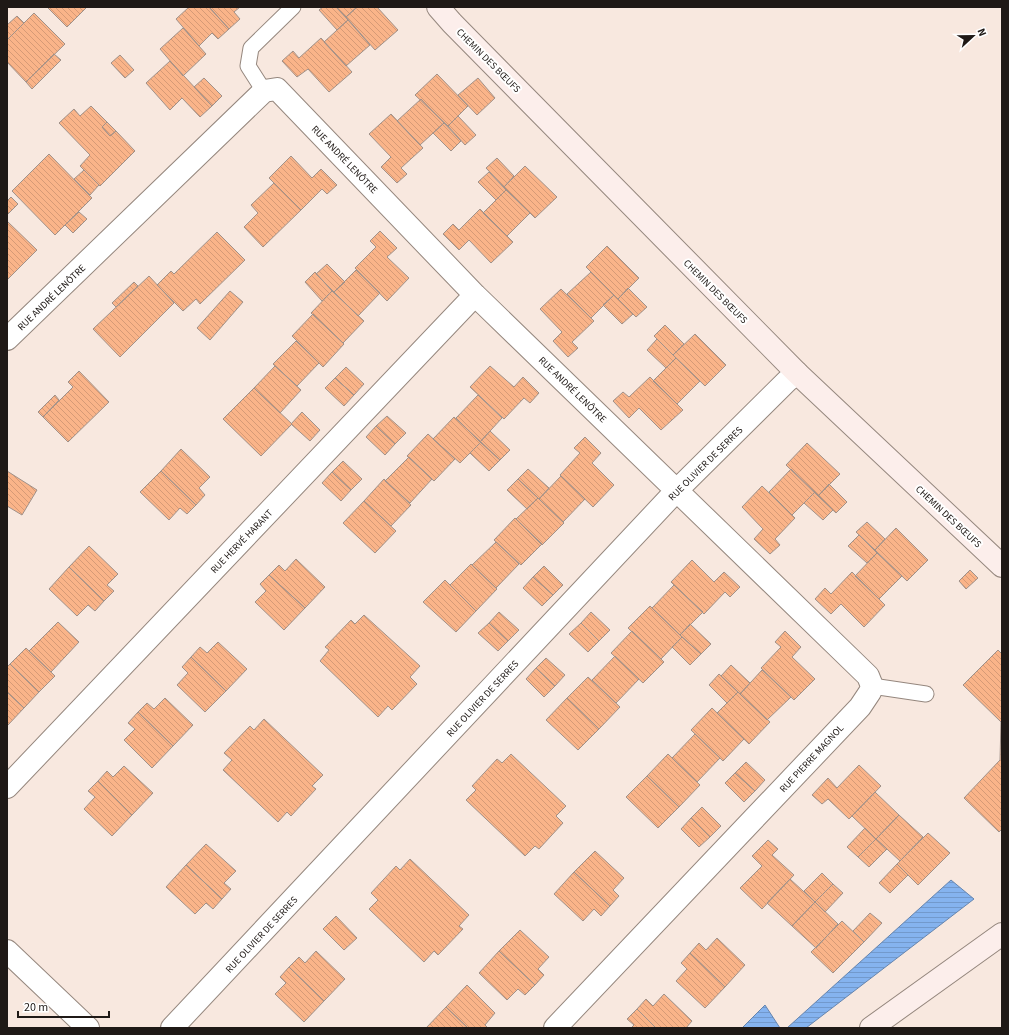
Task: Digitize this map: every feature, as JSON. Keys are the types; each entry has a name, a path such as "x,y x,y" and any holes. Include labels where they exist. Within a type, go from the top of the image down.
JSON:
{"street":[{"name":"CHEMIN DES BŒUFS","path":"438,7 452,23 797,372 1002,566"},
{"name":"RUE ANDRÉ LENÔTRE","path":"7,339 264,91 277,88 475,295 677,490"},
{"name":"RUE HERVÉ HARANT","path":"7,787 475,295"},
{"name":"RUE OLIVIER DE SERRES","path":"172,1028 677,490 797,372"},
{"path":"677,490 868,676 872,686"},
{"name":"RUE PIERRE MAGNOL","path":"555,1028 860,707 870,692 872,686"},
{"path":"871,1028 1002,934"},
{"path":"7,951 88,1028"}],"lane":[{"path":"264,91 248,66 251,48 293,7"},
{"path":"872,686 926,694"}],"water":[{"path":"951,880 974,899 806,1028 787,1028"},
{"path":"765,1005 780,1028 742,1028"}],"building":[{"path":"47,7 87,7 67,27"},
{"path":"189,7 209,7 229,29 218,39 212,33 199,46 176,19"},
{"path":"209,7 240,7 234,12 240,19 229,29"},
{"path":"323,7 336,7 348,20 337,30 319,10"},
{"path":"336,7 357,7 346,17"},
{"path":"357,7 377,7 398,30 375,50 346,17"},
{"path":"34,13 65,44 26,82 7,62 7,40"},
{"path":"17,16 24,23 7,40 7,25"},
{"path":"348,20 370,45 346,66 324,42"},
{"path":"183,28 206,54 183,76 160,49"},
{"path":"321,38 352,72 329,92 308,69 297,77 282,61 293,51 299,58"},
{"path":"54,54 61,60 32,89 26,82"},
{"path":"120,55 134,70 125,78 111,63"},
{"path":"170,61 212,106 200,117 182,98 170,110 146,83"},
{"path":"437,74 468,106 448,126 415,95"},
{"path":"204,78 222,96 212,106 194,87"},
{"path":"478,78 495,98 477,115 458,95"},
{"path":"421,99 444,123 420,145 397,121"},
{"path":"91,106 107,122 102,127 110,136 116,131 135,151 100,186 80,166 90,155 59,123 74,109 80,116"},
{"path":"391,114 423,148 401,168 407,174 397,183 381,167 391,157 369,134"},
{"path":"458,116 476,135 465,145 448,126"},
{"path":"107,122 116,131 110,136 102,127"},
{"path":"444,123 461,141 451,151 433,133"},
{"path":"49,154 92,198 55,235 12,191"},
{"path":"291,156 312,178 321,169 337,185 327,194 322,189 301,210 269,178"},
{"path":"497,158 514,176 504,187 486,168"},
{"path":"525,166 557,197 535,218 504,187"},
{"path":"84,170 99,185 90,195 74,179"},
{"path":"489,172 506,190 496,200 478,182"},
{"path":"274,183 301,210 263,247 244,227 258,213 251,205"},
{"path":"506,190 530,213 507,236 483,213"},
{"path":"11,197 18,204 7,215 7,201"},
{"path":"480,209 513,242 491,263 469,240 459,250 443,234 453,224 459,230"},
{"path":"79,212 87,219 73,233 65,225"},
{"path":"7,221 37,250 7,280"},
{"path":"380,231 397,248 387,257 409,278 387,301 355,268 376,247 370,241"},
{"path":"217,232 245,260 200,304 196,299 183,311 157,285 171,271 174,274"},
{"path":"607,246 639,278 618,299 586,267"},
{"path":"327,264 345,282 334,292 316,274"},
{"path":"356,270 380,293 358,316 334,292"},
{"path":"315,272 332,291 322,301 305,282"},
{"path":"591,272 614,295 591,318 567,294"},
{"path":"149,276 174,303 120,357 93,329"},
{"path":"134,282 138,286 116,307 112,303"},
{"path":"628,288 647,307 636,317 618,299"},
{"path":"561,289 594,321 572,342 578,348 568,357 553,341 562,332 540,309"},
{"path":"230,291 243,302 210,340 197,328"},
{"path":"332,291 364,321 343,343 311,313"},
{"path":"614,295 633,314 622,324 603,305"},
{"path":"313,314 344,344 323,367 292,336"},
{"path":"665,325 684,344 673,355 654,336"},
{"path":"695,334 726,365 705,386 673,355"},
{"path":"657,339 676,358 666,368 647,350"},
{"path":"296,341 319,363 297,386 273,364"},
{"path":"676,358 700,381 677,404 653,381"},
{"path":"275,366 301,390 280,413 254,388"},
{"path":"490,366 514,387 523,377 539,393 530,403 524,398 504,419 470,387"},
{"path":"346,367 364,384 354,395 335,378"},
{"path":"79,371 109,402 68,442 43,417 73,387 68,382"},
{"path":"650,377 683,410 661,430 639,408 629,418 613,401 623,392 629,397"},
{"path":"335,378 354,395 344,406 325,388"},
{"path":"254,388 292,424 261,456 223,419"},
{"path":"55,395 59,400 43,417 38,412"},
{"path":"478,395 502,418 480,442 456,418"},
{"path":"302,412 320,430 310,441 291,424"},
{"path":"387,416 406,433 395,444 376,426"},
{"path":"454,417 481,442 460,463 433,439"},
{"path":"376,426 395,444 385,455 366,437"},
{"path":"490,431 510,450 500,460 480,442"},
{"path":"428,434 455,459 434,481 407,456"},
{"path":"585,437 601,453 592,463 614,485 593,507 560,475 580,453 574,448"},
{"path":"481,442 500,460 489,471 470,453"},
{"path":"807,443 840,474 818,496 786,465"},
{"path":"181,449 210,477 199,488 205,495 196,505 161,471"},
{"path":"409,457 432,479 410,503 385,481"},
{"path":"343,461 362,479 351,490 332,472"},
{"path":"528,469 549,488 539,499 518,479"},
{"path":"791,469 815,492 792,515 769,492"},
{"path":"7,471 37,490 22,515 7,506"},
{"path":"161,471 196,505 187,514 180,508 169,520 140,492"},
{"path":"332,472 351,490 341,501 322,483"},
{"path":"561,476 585,499 563,522 539,499"},
{"path":"384,479 411,505 391,526 364,501"},
{"path":"518,479 538,498 527,509 507,490"},
{"path":"829,484 847,502 836,513 818,496"},
{"path":"762,486 795,518 775,539 780,545 770,554 754,539 763,529 742,507"},
{"path":"815,492 833,510 823,520 804,503"},
{"path":"538,498 564,523 542,545 516,519"},
{"path":"364,501 396,531 375,553 343,523"},
{"path":"515,518 542,544 521,565 494,540"},
{"path":"867,522 885,539 875,550 856,532"},
{"path":"896,528 928,560 907,581 875,550"},
{"path":"859,535 877,553 867,563 848,546"},
{"path":"496,542 519,564 496,588 472,565"},
{"path":"89,546 118,574 107,585 114,591 104,601 69,567"},
{"path":"877,553 902,576 879,599 855,576"},
{"path":"296,559 325,587 305,608 269,575 279,565 285,571"},
{"path":"692,560 714,582 724,572 740,587 730,597 725,592 704,614 671,582"},
{"path":"471,564 497,589 476,611 450,585"},
{"path":"544,566 563,585 553,595 533,577"},
{"path":"69,567 104,601 95,611 88,605 77,616 49,589"},
{"path":"970,570 978,578 966,589 959,581"},
{"path":"852,572 885,605 864,627 841,604 831,614 815,599 825,588 831,594"},
{"path":"269,575 305,608 284,630 255,602 266,591 260,584"},
{"path":"533,577 553,595 542,606 523,588"},
{"path":"445,580 476,611 456,632 423,602"},
{"path":"674,585 703,612 680,635 652,608"},
{"path":"650,606 682,637 661,659 628,628"},
{"path":"499,612 519,630 508,641 489,623"},
{"path":"591,612 610,630 599,641 581,623"},
{"path":"364,615 420,666 410,677 417,684 392,710 388,706 378,717 320,661 329,650 325,647 351,620 355,624"},
{"path":"58,622 79,642 51,672 29,651"},
{"path":"489,623 508,641 498,651 478,633"},
{"path":"581,623 599,641 588,652 569,634"},
{"path":"690,624 711,644 701,654 680,635"},
{"path":"632,631 664,662 643,683 611,653"},
{"path":"785,631 801,647 792,657 815,679 794,700 761,668 781,647 775,642"},
{"path":"682,637 701,654 690,665 672,647"},
{"path":"218,642 247,669 226,691 191,657 200,647 207,653"},
{"path":"26,648 55,676 39,692 10,664"},
{"path":"998,650 1002,654 1002,829 999,832 964,798 1000,760 1001,722 963,685"},
{"path":"615,656 639,679 616,703 592,680"},
{"path":"191,657 226,691 205,712 177,685 188,673 182,667"},
{"path":"546,658 565,675 555,686 536,668"},
{"path":"10,664 39,692 24,708 7,692 7,667"},
{"path":"731,665 750,683 740,694 721,676"},
{"path":"536,668 555,686 544,697 526,679"},
{"path":"762,670 791,697 767,720 740,694"},
{"path":"719,674 738,692 727,703 709,685"},
{"path":"588,677 620,707 599,729 567,698"},
{"path":"7,692 24,708 8,725 7,724"},
{"path":"738,692 770,722 749,744 717,713"},
{"path":"165,698 193,725 173,746 138,712 147,703 154,709"},
{"path":"567,698 599,729 578,750 546,720"},
{"path":"712,708 744,739 723,761 691,730"},
{"path":"138,712 173,746 152,768 124,740 135,729 128,723"},
{"path":"264,719 323,775 312,786 316,789 291,816 287,812 278,822 223,770 232,760 224,753 250,726 254,730"},
{"path":"695,734 720,758 697,782 672,758"},
{"path":"511,754 566,806 556,816 563,823 539,849 535,846 525,856 466,800 476,790 472,786 497,759 502,763"},
{"path":"668,754 700,785 679,807 647,776"},
{"path":"746,762 765,780 755,791 735,773"},
{"path":"859,765 881,786 849,819 828,799 822,804 812,795 828,778 837,788"},
{"path":"124,766 153,793 132,815 98,781 107,771 113,777"},
{"path":"735,773 755,791 744,802 725,783"},
{"path":"647,776 679,807 658,828 626,797"},
{"path":"98,781 132,815 112,836 84,809 95,797 88,791"},
{"path":"875,792 899,815 876,839 852,816"},
{"path":"702,807 721,826 710,837 691,818"},
{"path":"899,815 923,837 900,861 876,839"},
{"path":"691,818 710,837 699,847 681,829"},
{"path":"865,828 876,839 858,857 847,847"},
{"path":"928,833 950,853 918,885 897,864"},
{"path":"876,839 887,849 869,867 858,857"},
{"path":"768,840 778,849 772,855 794,875 762,909 740,888 762,866 752,856"},
{"path":"206,844 236,871 224,883 231,889 222,899 186,865"},
{"path":"595,851 624,878 613,890 619,896 610,906 574,872"},
{"path":"410,859 469,915 459,926 463,929 438,955 434,951 424,962 369,909 378,900 371,893 396,866 400,870"},
{"path":"897,864 908,875 890,893 879,883"},
{"path":"186,865 222,899 213,909 206,903 195,914 166,887"},
{"path":"574,872 610,906 601,916 594,909 583,921 554,894"},
{"path":"822,873 833,884 815,902 804,891"},
{"path":"790,879 815,902 792,926 767,903"},
{"path":"833,884 843,893 825,912 815,902"},
{"path":"815,902 838,924 816,948 792,926"},
{"path":"870,913 882,923 864,942 853,931"},
{"path":"336,916 357,938 344,950 323,929"},
{"path":"842,921 864,942 833,973 811,952"},
{"path":"520,930 549,957 538,969 544,975 535,985 499,951"},
{"path":"717,938 745,965 725,987 690,953 699,943 706,950"},
{"path":"316,951 345,979 324,1001 289,967 299,957 305,963"},
{"path":"499,951 535,985 525,995 518,989 507,1000 479,973"},
{"path":"690,953 725,987 705,1008 676,981 687,969 681,963"},
{"path":"289,967 324,1001 304,1022 275,994 286,983 280,977"},
{"path":"467,985 495,1013 485,1025 488,1028 468,1028 446,1007"},
{"path":"664,994 692,1021 686,1028 656,1028 637,1009 646,999 653,1006"},
{"path":"446,1007 468,1028 426,1028"},
{"path":"637,1009 656,1028 631,1028 634,1025 627,1019"}]}
